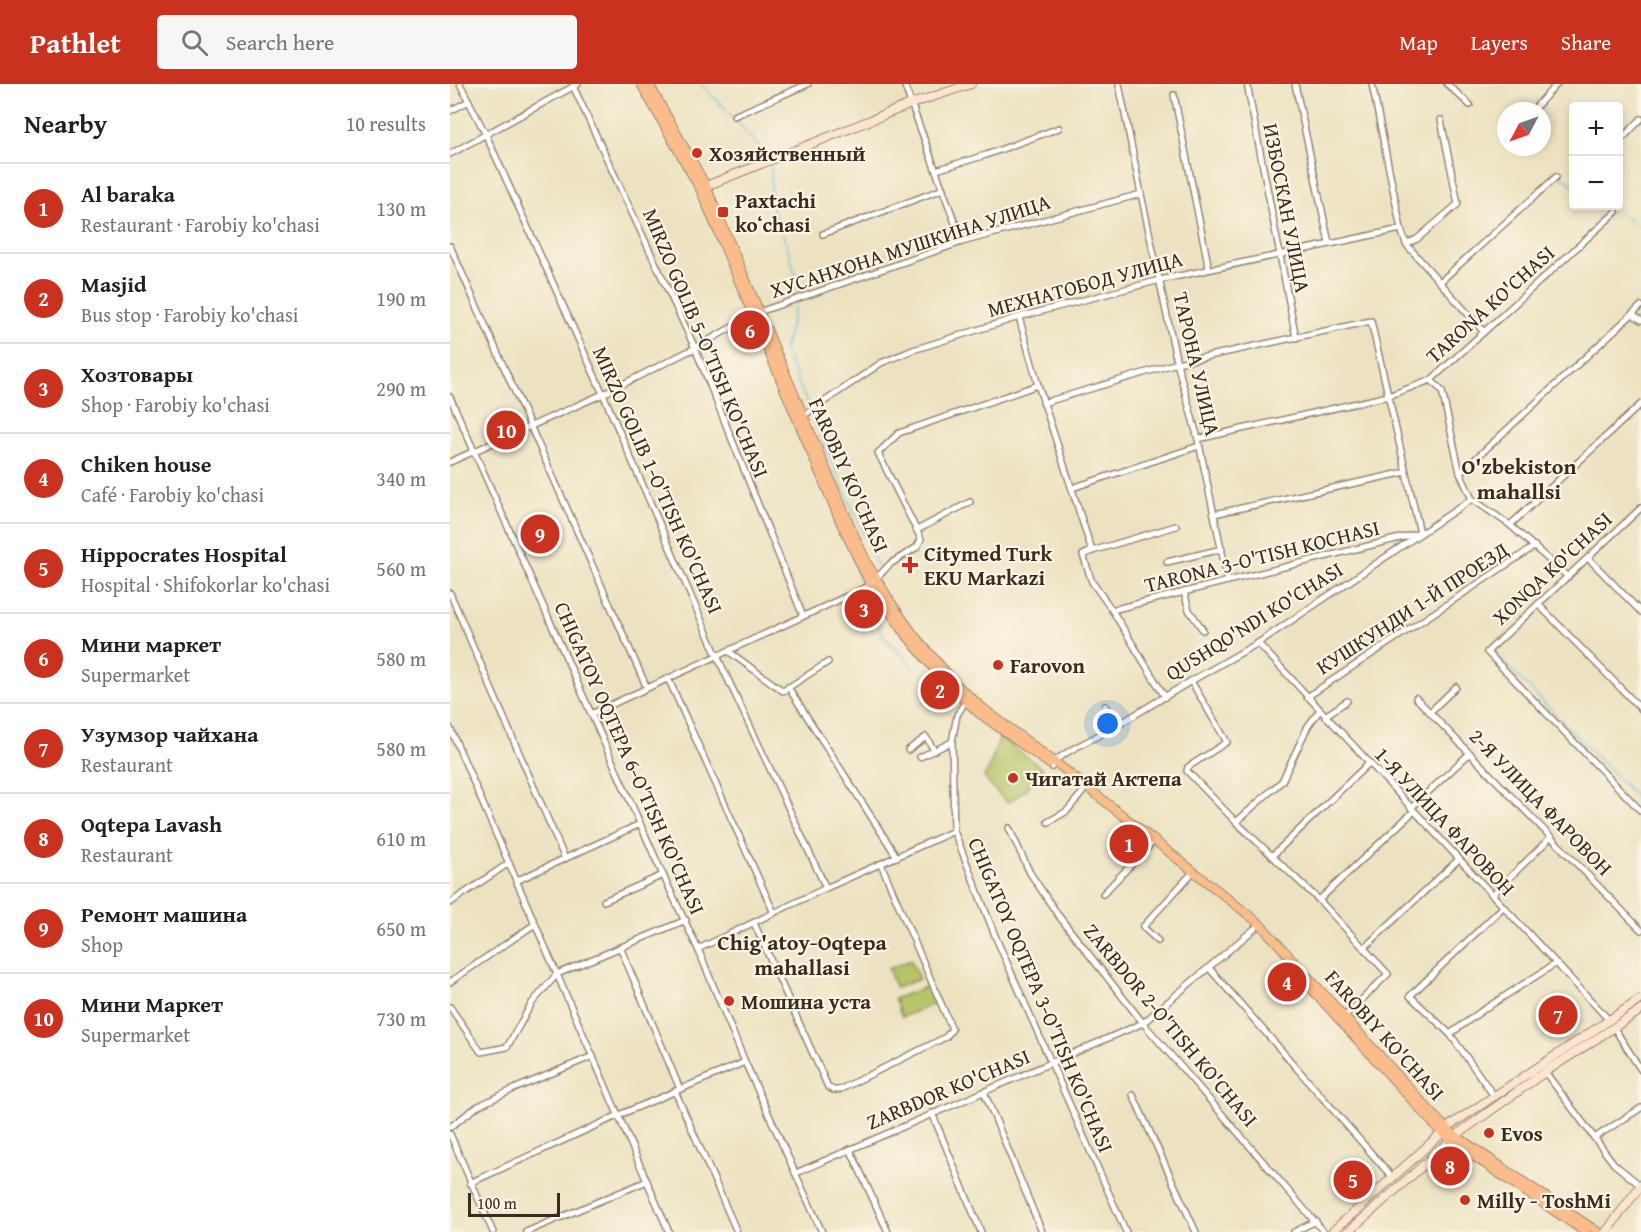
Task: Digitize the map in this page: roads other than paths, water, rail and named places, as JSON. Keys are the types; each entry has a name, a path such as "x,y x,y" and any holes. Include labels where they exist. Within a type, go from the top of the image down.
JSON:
{"main road":[{"name":"FAROBIY KO'CHASI","path":"642,84 703,188"},
{"name":"FAROBIY KO'CHASI","path":"649,84 703,188 800,418 840,521 876,579 906,636 943,680 1054,764 1258,926 1344,1017 1445,1131"},
{"path":"703,188 912,104 971,84"},
{"name":"FAROBIY KO'CHASI","path":"1085,789 1151,844 1192,873"},
{"name":"FAROBIY KO'CHASI","path":"1258,926 1453,1139 1585,1232"},
{"path":"1332,1232 1445,1131 1641,999"},
{"path":"1348,1232 1453,1139 1545,1072 1641,1010"},
{"name":"FAROBIY KO'CHASI","path":"1453,1139 1598,1232"},
{"path":"1407,1166 1415,1174"},
{"path":"1606,1232 1641,1186"}],"street":[{"path":"461,86 469,84"},
{"path":"734,116 808,84"},
{"path":"904,84 962,242"},
{"name":"ТАРОНА УЛИЦА","path":"1119,84 1177,363 1198,442 1228,581"},
{"name":"ИЗБОСКАН УЛИЦА","path":"1247,84 1296,338"},
{"path":"1295,84 1329,243"},
{"path":"1372,84 1406,244 1484,332"},
{"path":"1447,84 1470,105"},
{"path":"1540,102 1557,84"},
{"path":"450,154 575,85"},
{"name":"MIRZO GOLIB 5-O'TISH KO'CHASI","path":"575,85 695,348 803,616"},
{"name":"MIRZO GOLIB 1-O'TISH KO'CHASI","path":"461,86 486,135 603,394 717,656 826,888"},
{"path":"1174,95 1209,269"},
{"path":"450,111 469,101"},
{"path":"1623,138 1641,119"},
{"path":"1406,244 1417,240 1458,204 1441,120"},
{"path":"936,170 986,155 1059,128"},
{"path":"1440,282 1556,177"},
{"path":"823,234 943,189"},
{"name":"ХУСАНХОНА МУШКИНА УЛИЦА","path":"450,462 603,394 695,348 756,313 962,242 1141,194"},
{"name":"TARONA KO'CHASI","path":"1072,488 1198,442 1388,396 1431,380 1617,212"},
{"name":"МЕХНАТОБОД УЛИЦА","path":"800,418 881,363 913,350 1019,317 1160,280 1401,229"},
{"path":"450,246 647,688"},
{"path":"1460,473 1641,306"},
{"path":"1632,314 1641,320"},
{"path":"1019,317 1043,403 1092,551"},
{"path":"1043,403 1177,363 1371,321 1419,533"},
{"path":"1431,380 1442,391 1460,473 1472,499 1510,525 1568,577"},
{"path":"591,714 803,616 876,579 890,564 917,547 921,539 878,453 899,433 1038,385"},
{"name":"CHIGATOY OQTEPA 6-O'TISH KO'CHASI","path":"450,397 640,824 686,921 822,1232"},
{"name":"КУШКУНДИ 1-Й ПРОЕЗД","path":"1510,525 1641,404"},
{"path":"1214,514 1406,472"},
{"name":"QUSHQO'NDI KO'CHASI","path":"1054,764 1071,750 1257,643 1472,499"},
{"path":"917,531 970,502"},
{"name":"XONQA KO'CHASI","path":"1641,508 1487,652 1641,811"},
{"path":"1165,697 1088,574 1083,555 1176,526"},
{"name":"TARONA 3-O'TISH KOCHASI","path":"1112,610 1419,533"},
{"name":"КУШКУНДИ 1-Й ПРОЕЗД","path":"1307,697 1535,546"},
{"path":"1167,562 1222,549"},
{"path":"1588,558 1641,612"},
{"path":"1184,592 1189,610 1203,630"},
{"path":"450,593 565,859"},
{"path":"1538,604 1641,709"},
{"name":"1-Я УЛИЦА ФАРОВОН","path":"1257,643 1609,1020"},
{"path":"728,651 780,690 828,662"},
{"path":"668,678 774,913"},
{"path":"1191,681 1227,742 1186,769 1236,822 1319,900 1389,974 1344,1017"},
{"path":"788,687 897,857"},
{"path":"1430,712 1456,687"},
{"name":"2-Я УЛИЦА ФАРОВОН","path":"1416,698 1641,930"},
{"name":"CHIGATOY OQTEPA 3-O'TISH KO'CHASI","path":"967,699 957,715 952,742 954,831 996,938 1126,1232"},
{"path":"1325,716 1347,701"},
{"path":"1105,706 1118,725"},
{"path":"1236,822 1282,781 1308,726 1320,710"},
{"path":"450,728 667,1231"},
{"path":"908,750 926,737 934,750"},
{"path":"920,757 952,742"},
{"path":"1319,900 1470,753"},
{"path":"1273,855 1369,763"},
{"path":"1048,822 1067,811 1085,789"},
{"path":"516,881 640,824"},
{"name":"ZARBDOR 2-O'TISH KO'CHASI","path":"1009,828 1035,882 1143,1023 1324,1232"},
{"path":"698,949 826,888 954,831"},
{"path":"1492,895 1551,837"},
{"path":"1103,894 1151,844"},
{"path":"1364,948 1459,859"},
{"path":"450,903 509,863"},
{"path":"754,923 828,1087 839,1090 946,1037 952,1029 881,864"},
{"path":"1158,941 1143,927 1192,873"},
{"path":"604,901 663,875"},
{"path":"1494,1096 1450,1034 1410,996 1502,908"},
{"path":"450,1007 481,1052 507,1047 532,1003 557,974 686,921"},
{"path":"450,982 535,924"},
{"name":"ZARBDOR KO'CHASI","path":"796,1173 1143,1023 1258,926"},
{"path":"620,947 736,1232"},
{"path":"1450,1034 1555,964"},
{"path":"1209,968 1393,1178"},
{"path":"1614,1028 1641,1070"},
{"path":"450,1127 478,1106 592,1056"},
{"path":"470,1183 618,1115 746,1062"},
{"path":"1545,1072 1614,1164 1641,1186"},
{"path":"984,1092 1042,1232"},
{"path":"1133,1095 1196,1232"},
{"path":"1594,1138 1641,1108"},
{"path":"932,1113 981,1232"},
{"path":"450,1134 470,1183 494,1232"},
{"path":"850,1149 888,1232"},
{"path":"526,1232 647,1181"},
{"path":"1294,1232 1316,1221"}],"waterway":[{"path":"700,84 726,109 765,154"},
{"path":"771,166 771,205 788,248 800,292"},
{"path":"1558,174 1569,182"},
{"path":"1618,211 1641,228"},
{"path":"795,307 784,350 810,409"},
{"path":"811,414 880,569"},
{"path":"856,568 863,587"},
{"path":"865,591 882,634 914,668"},
{"path":"1493,651 1641,802"},
{"path":"1074,762 1096,778 1110,774"},
{"path":"1124,774 1152,777"}],"place":[{"name":"Хозяйственный","path":"697,153"},
{"name":"Paxtachi koʻchasi","path":"723,212"},
{"name":"Мини маркет","path":"750,330"},
{"name":"Мини Маркет","path":"506,430"},
{"name":"Ремонт машина","path":"540,534"},
{"name":"Citymed Turk EKU Markazi","path":"910,565"},
{"name":"Хозтовары","path":"864,609"},
{"name":"Farovon","path":"998,665"},
{"name":"Masjid","path":"940,690"},
{"name":"Чигатай Актепа","path":"1013,778"},
{"name":"Al baraka","path":"1129,844"},
{"name":"Chiken house","path":"1287,982"},
{"name":"Мошина уста","path":"729,1001"},
{"name":"Узумзор чайхана","path":"1558,1015"},
{"name":"Evos","path":"1489,1133"},
{"name":"Oqtepa Lavash","path":"1450,1166"},
{"name":"Hippocrates Hospital","path":"1353,1180"},
{"name":"Milly - ToshMi","path":"1465,1200"}],"district":[{"name":"O'zbekiston mahallsi","path":"1519,478"},
{"name":"Chig'atoy-Oqtepa mahallasi","path":"802,954"}]}
